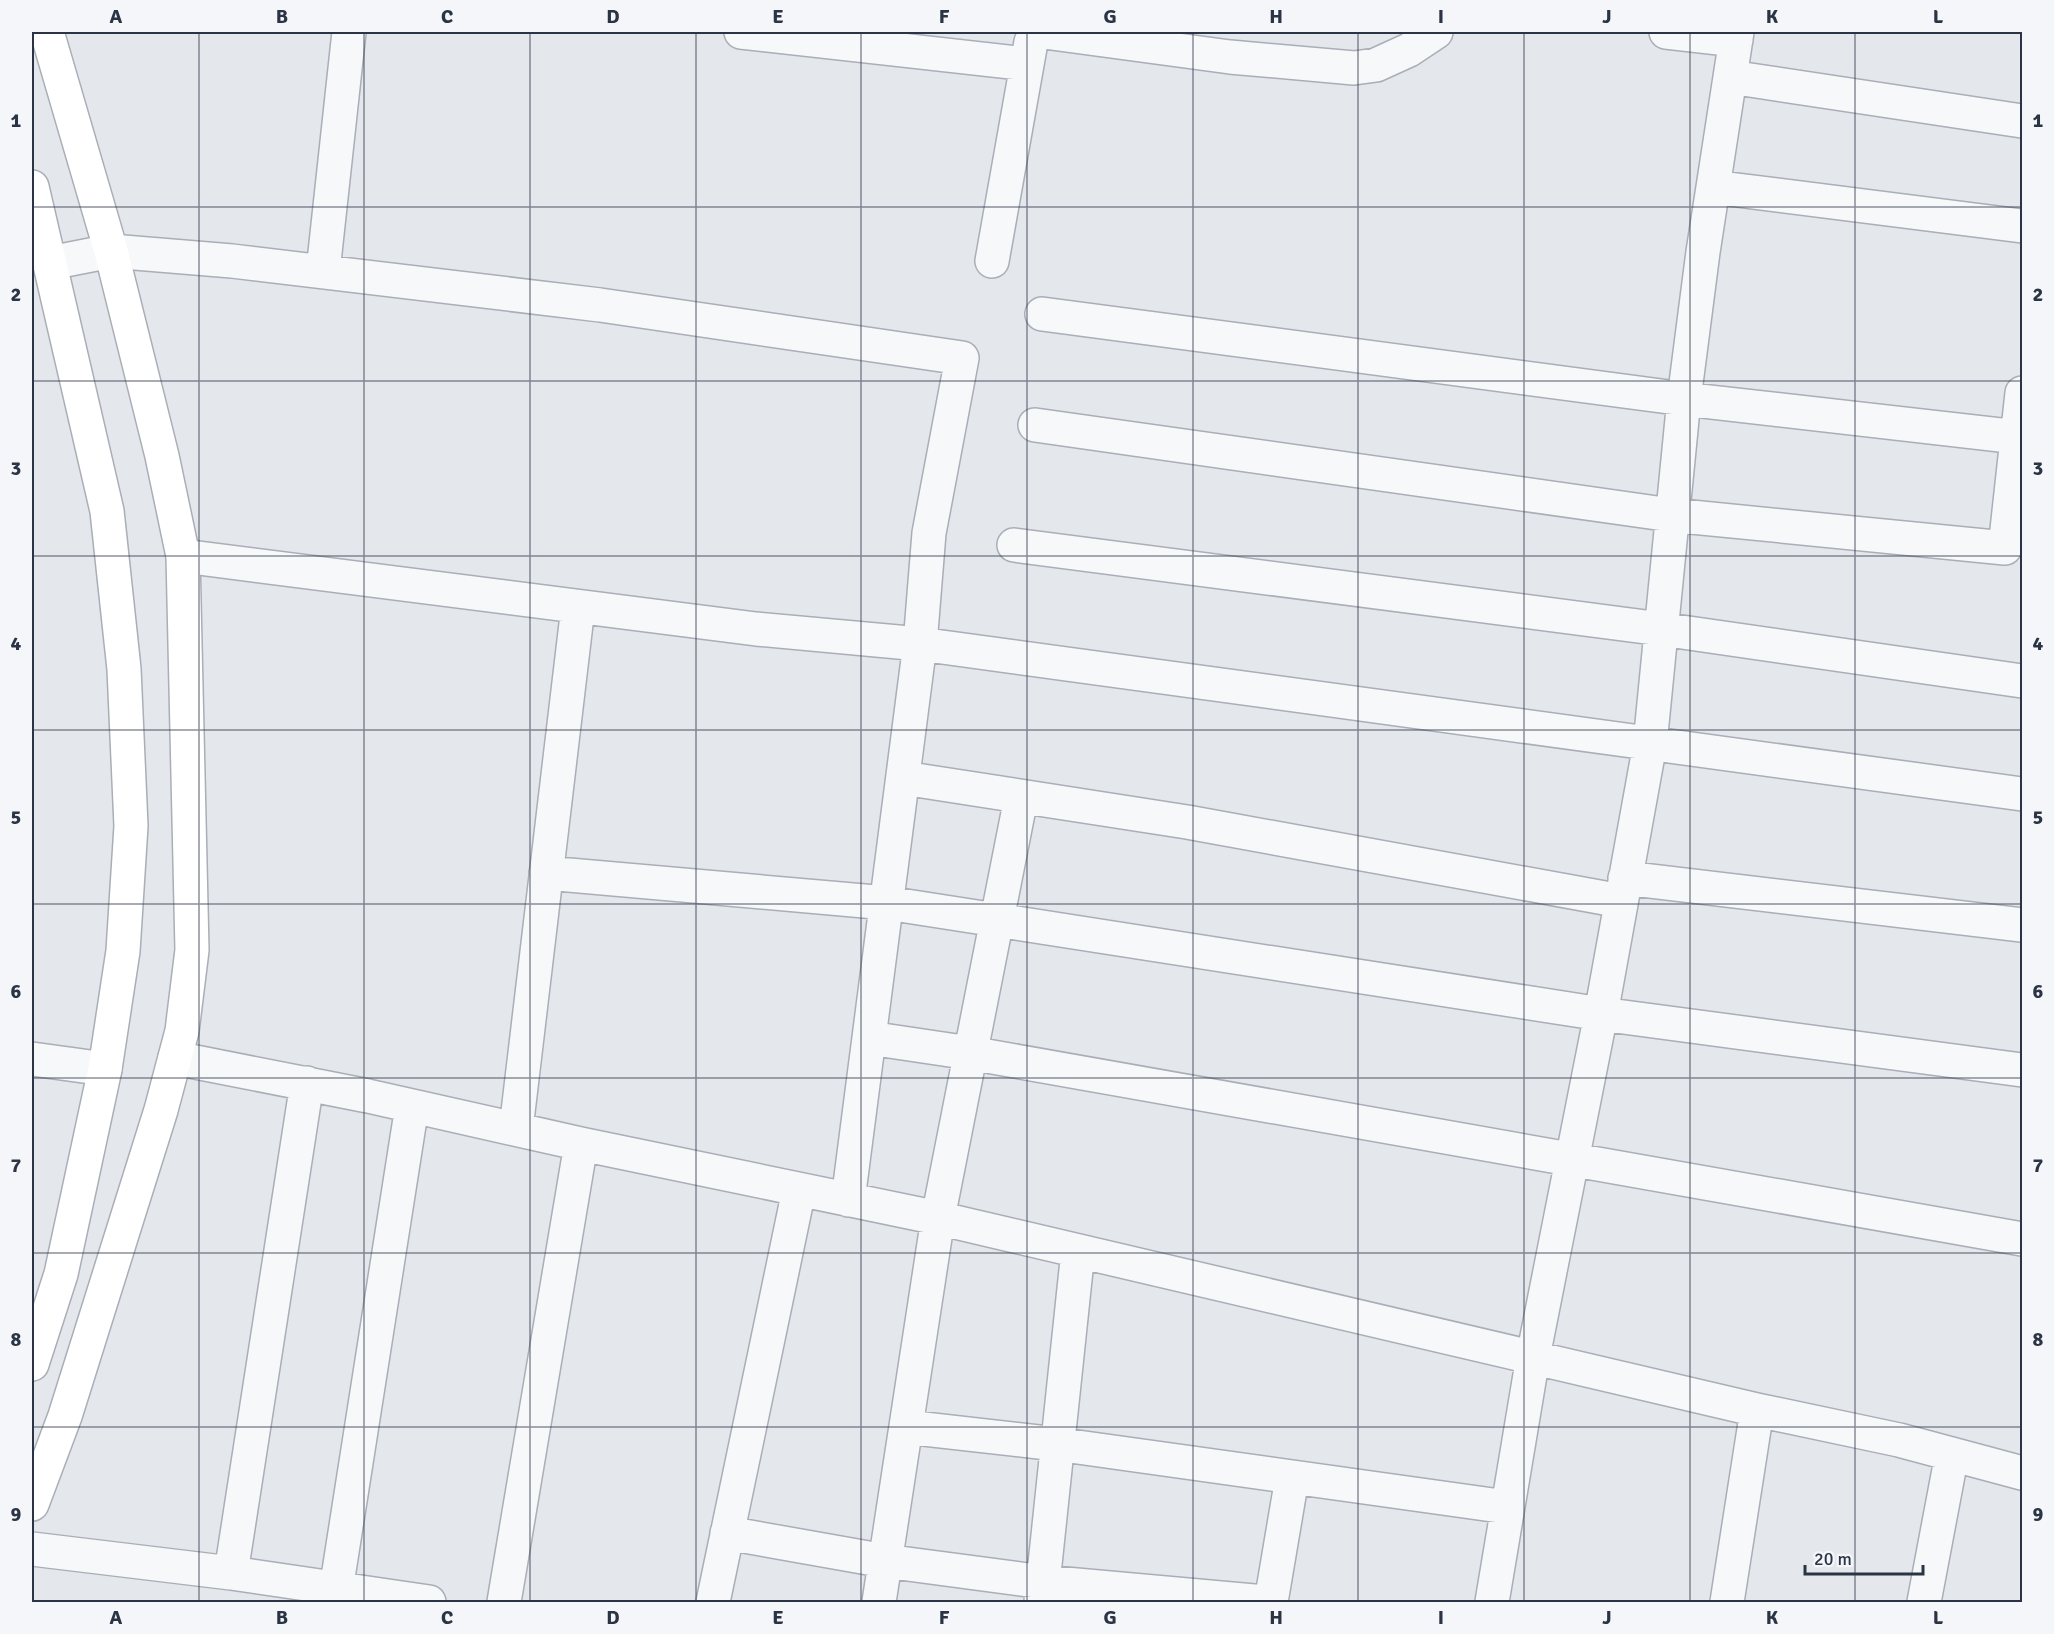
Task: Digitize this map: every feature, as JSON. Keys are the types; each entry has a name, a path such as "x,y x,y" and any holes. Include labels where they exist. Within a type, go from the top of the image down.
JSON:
{"street":[{"path":"32,1504 65,1416 110,1279 175,1058 182,1031 192,950 183,556 162,456 111,251 47,32"},
{"path":"323,271 349,32"},
{"path":"741,32 1027,64"},
{"path":"992,261 1032,32"},
{"path":"1044,32 1230,57 1354,68 1376,65 1409,50 1436,32"},
{"path":"1492,1602 1533,1357 1601,1014 1650,744 1684,399 1713,187 1737,36 1666,32"},
{"path":"1730,77 2022,121"},
{"path":"32,187 107,511 124,669 130,826 123,951 105,1069 61,1274 32,1364"},
{"path":"1713,187 2022,226"},
{"path":"50,263 111,251 323,271 600,305 962,358 929,533 920,644 848,1200"},
{"path":"1042,314 1684,399 2018,437"},
{"path":"1035,424 1671,515 2005,548 2022,393"},
{"path":"1014,545 1662,628 2022,681"},
{"path":"183,556 756,629 920,644 2022,794"},
{"path":"516,1129 578,607"},
{"path":"903,778 1623,889 2022,925"},
{"path":"879,1602 939,1218 1021,798"},
{"path":"546,873 886,903 1601,1014 2022,1070"},
{"path":"869,1038 970,1053 2022,1239"},
{"path":"175,1058 307,1083 581,1144 939,1218 1757,1410 1899,1440 2022,1473"},
{"path":"37,1060 105,1069"},
{"path":"231,1573 307,1083"},
{"path":"336,1590 412,1106"},
{"path":"504,1602 581,1144"},
{"path":"713,1602 799,1190"},
{"path":"1042,1592 1078,1251"},
{"path":"1727,1602 1757,1410"},
{"path":"906,1427 1056,1444 1507,1507"},
{"path":"1924,1602 1952,1454"},
{"path":"1271,1602 1292,1478"},
{"path":"727,1533 1042,1592 1265,1602"},
{"path":"32,1549 231,1573 429,1602"}]}
